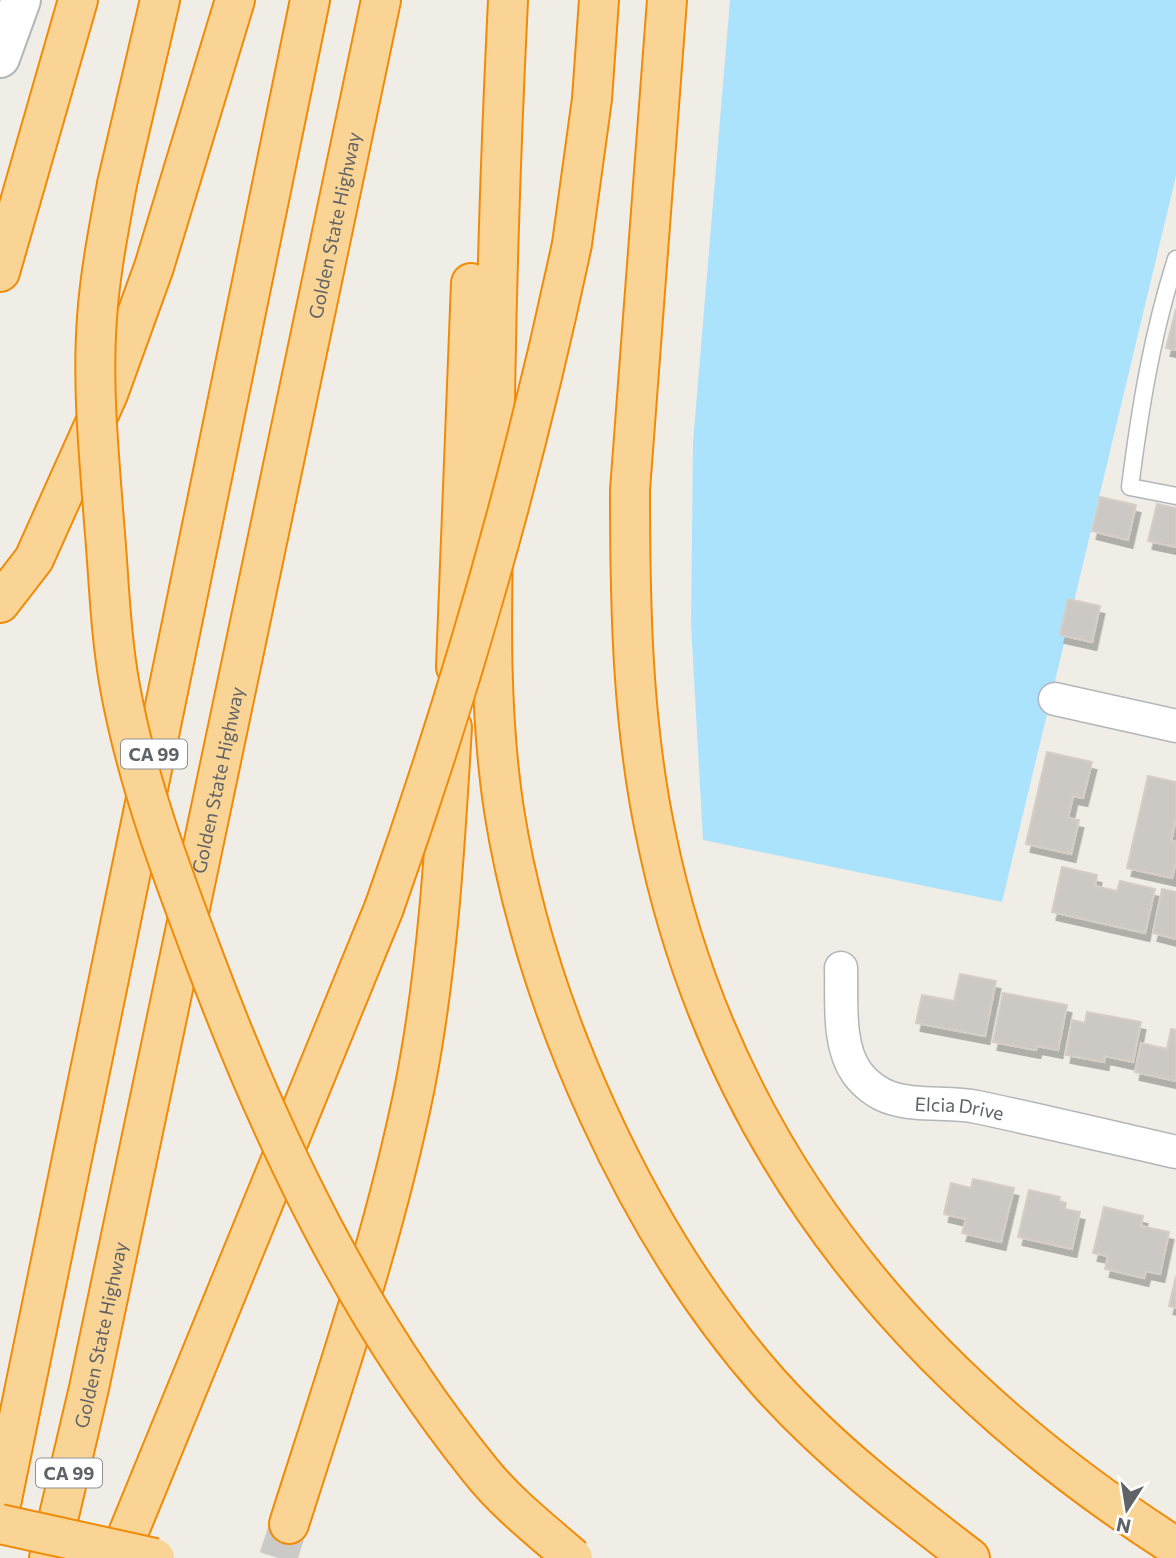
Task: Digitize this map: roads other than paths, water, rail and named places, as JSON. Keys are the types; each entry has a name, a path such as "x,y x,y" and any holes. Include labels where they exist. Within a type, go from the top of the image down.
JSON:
{"highway":[{"path":"0,272 78,0"},
{"path":"160,0 117,184 97,317 98,468 109,611 120,686 135,757 158,831 211,979 264,1110 349,1278 395,1356 481,1473 573,1558"},
{"path":"0,603 34,559 108,394 140,305 235,0"},
{"name":"CA 99","path":"0,1508 310,0"},
{"name":"Golden State Highway","path":"49,1558 89,1388 381,0"},
{"path":"289,1524 374,1254 415,1084 429,1001 458,647 473,251 491,0"},
{"path":"508,0 495,360 495,696 504,808 527,919 583,1073 616,1149 657,1228 699,1295 733,1340 807,1423 888,1496 970,1558"},
{"path":"118,1558 384,908 427,785 502,537 545,368 572,244 592,99 599,0"},
{"path":"667,0 630,490 630,560 637,702 644,769 656,835 687,952 726,1052 776,1151 807,1200 875,1292 928,1350 1016,1430 1091,1489 1176,1547"},
{"path":"0,1524 155,1558"}],"street":[{"path":"0,58 20,0"},
{"path":"1055,698 1176,726"},
{"name":"Elcia Drive","path":"841,968 842,1030 848,1054 856,1072 869,1086 888,1097 906,1102 976,1107 1176,1152"}],"lane":[{"path":"1176,260 1163,300 1143,389 1130,487 1176,496"}],"water":[{"path":"730,0 1176,0 1176,176 1002,902 703,840 691,624 693,442"}],"tunnel":[{"path":"278,1558 289,1524"}]}
